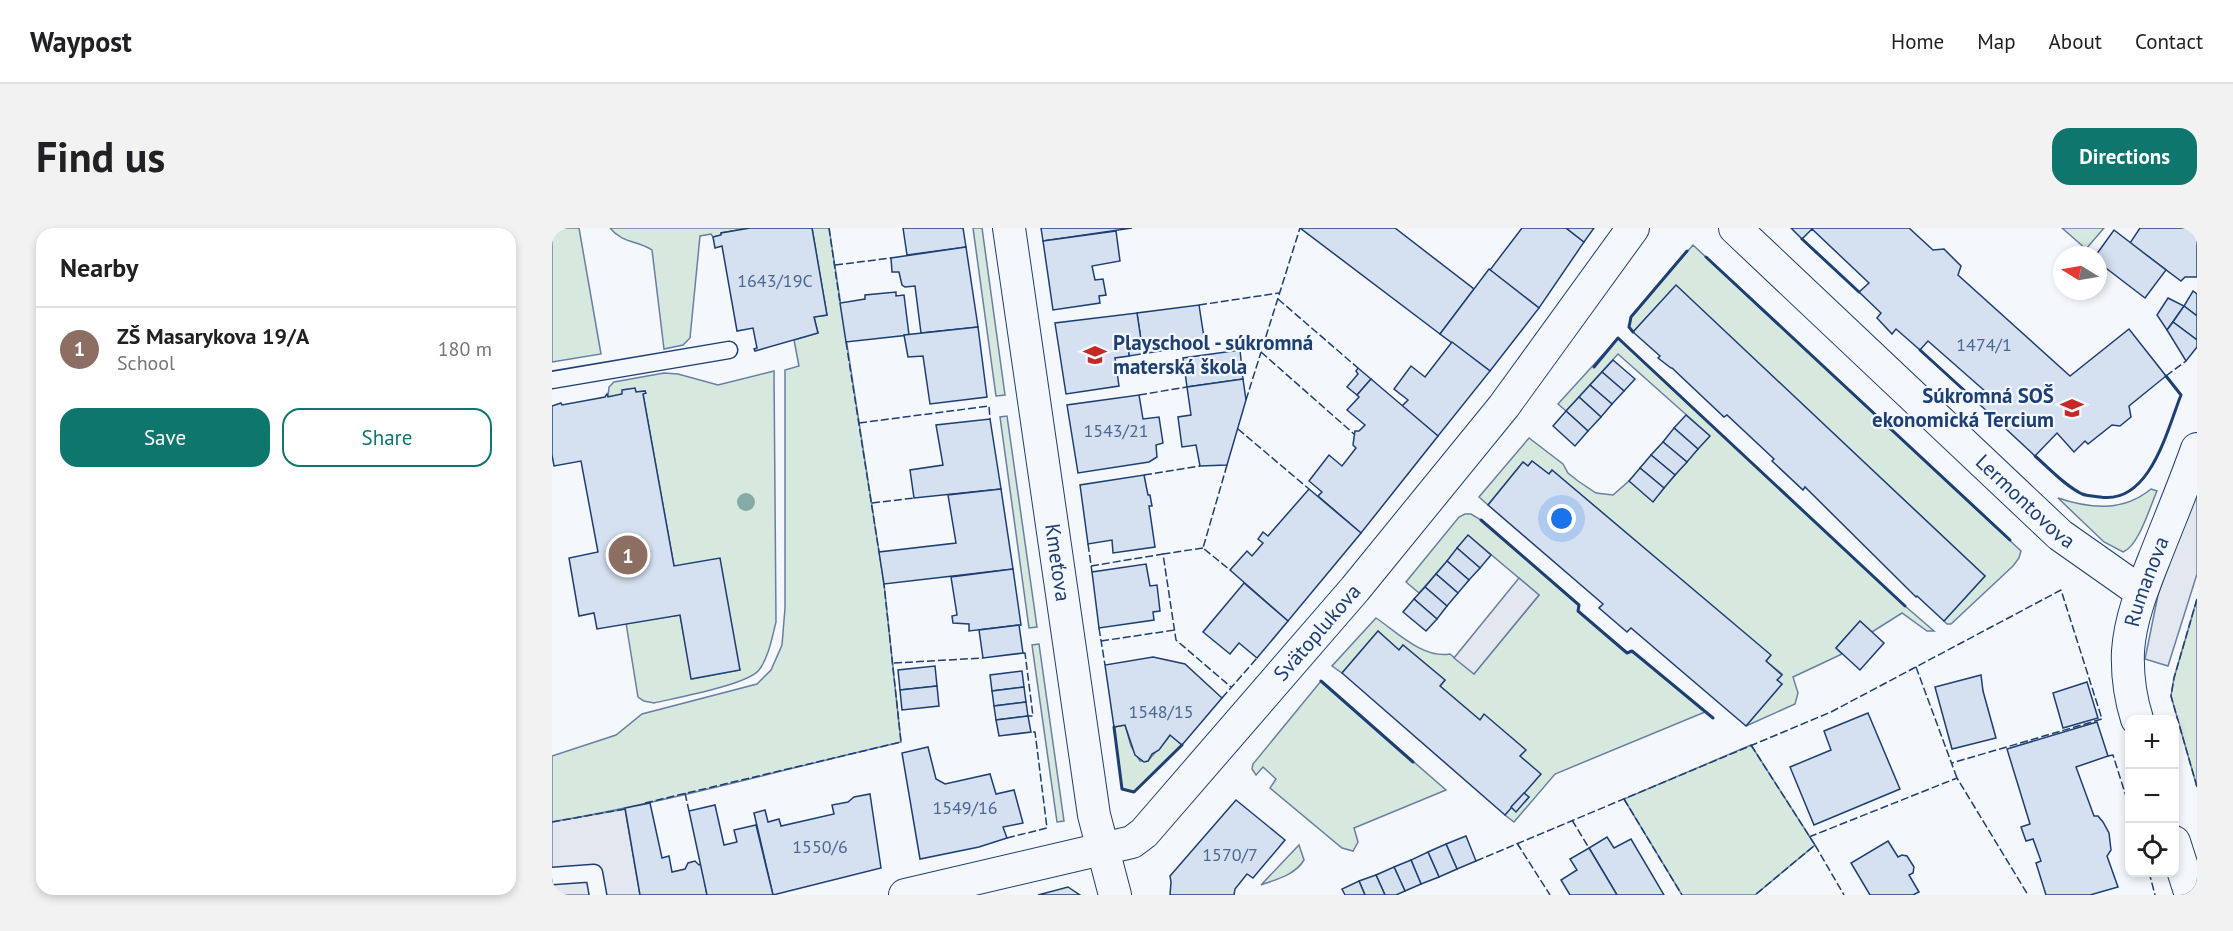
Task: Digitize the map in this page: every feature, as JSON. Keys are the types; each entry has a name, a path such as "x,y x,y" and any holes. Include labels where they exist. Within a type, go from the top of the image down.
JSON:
{"street":[{"name":"Kmeťova","path":"1009,228 1094,815 1115,895"},
{"name":"Svätoplukova","path":"905,895 1132,843 1144,833 1355,589 1504,406 1633,228"},
{"name":"Lermontovova","path":"1735,228 2060,535 2141,592"},
{"name":"Rumanova","path":"2136,715 2128,676 2128,648 2141,592 2197,449"},
{"path":"2179,855 2191,895"}],"lane":[{"path":"552,380 729,350"},
{"path":"552,876 594,873 598,895"}],"shaded area":[{"path":"552,228 579,228 601,354 552,362"},
{"path":"610,228 750,228 721,233 713,237 711,234 700,236 690,338 683,345 664,349 652,250 620,237"},
{"path":"812,228 829,228 884,584 901,742 683,795 552,822 552,756 616,735 642,714 757,684 771,670 782,645 785,608 785,370 799,366 794,340 818,333 814,317 827,315"},
{"path":"973,228 982,228 1005,395 996,396"},
{"path":"2062,228 2104,228 2089,246 2083,246"},
{"path":"1693,245 2021,551 2013,566 1951,624 1944,621 1985,576 1676,286 1633,332 1629,327 1631,317"},
{"path":"1618,338 1934,631 1927,631 1902,613 1872,632 1860,621 1836,648 1842,654 1793,677 1798,693 1795,704 1746,726 1782,684 1777,680 1782,674 1766,661 1770,656 1552,470 1549,474 1532,461 1528,466 1523,462 1488,505 1479,497 1529,438 1563,464 1568,473 1596,493 1613,495 1629,481 1653,501 1709,435 1618,354 1566,411 1558,404"},
{"path":"774,371 776,622 768,653 759,670 740,681 654,703 644,701 638,697 626,623 680,615 692,679 740,670 674,566 643,394 645,391 636,392 635,389 608,397 609,387 614,382 664,373 678,374 718,385"},
{"path":"1007,416 1037,627 1029,628 1000,417"},
{"path":"2197,481 2197,574 2168,666 2145,659 2158,595"},
{"path":"2151,489 2157,491 2139,534 2129,548 2123,552 2104,542 2058,498 2095,506 2118,505 2129,502"},
{"path":"1471,514 1481,520 1579,605 1578,611 1627,652 1632,651 1705,712 1555,774 1514,822 1505,815 1511,807 1516,811 1529,797 1524,793 1520,756 1525,750 1484,715 1480,720 1440,686 1445,680 1403,645 1399,650 1378,631 1342,673 1332,666 1376,618 1420,648 1440,654 1450,654 1474,674 1539,595 1469,536 1419,593 1406,582 1459,517"},
{"path":"1519,578 1539,595 1474,674 1454,658"},
{"path":"2197,599 2197,787 2179,724 2179,715 2176,715 2171,696"},
{"path":"1039,644 1064,821 1057,822 1032,645"},
{"path":"1321,681 1446,790 1354,828 1358,842 1353,851 1342,848 1270,788 1276,779 1263,767 1256,775 1252,769 1253,764"},
{"path":"1125,725 1131,746 1140,761 1148,761 1170,735 1182,745 1134,792 1122,789 1114,727"},
{"path":"1751,745 1815,845 1755,895 1682,895 1624,799"},
{"path":"625,809 640,895 552,895 552,822"},
{"path":"1299,845 1304,860 1300,865 1285,876 1261,885"}],"building":[{"path":"750,228 812,228 827,315 814,317 818,333 755,351 754,349 757,348 753,328 737,331 722,246 715,248 713,237 721,233"},
{"path":"903,228 963,228 966,247 907,255"},
{"path":"1041,228 1132,228 1043,241"},
{"path":"1300,228 1395,228 1474,289 1440,334"},
{"path":"1522,228 1566,228 1584,242 1539,308 1490,270"},
{"path":"1566,228 1594,228 1584,242"},
{"path":"1791,228 1909,228 1933,250 1944,249 1961,266 1958,275 2070,376 2129,329 2166,376 2129,406 2131,417 2120,426 2112,425 2088,444 2085,441 2074,452 2057,433 2035,456 1977,402 1986,392 1928,341 1920,350 1896,329 1892,334 1877,318 1881,313 1859,292 1869,283 1812,229 1802,239"},
{"path":"2140,228 2197,228 2197,277 2185,277 2181,281 2130,243"},
{"path":"2114,230 2166,270 2145,298 2107,269 2107,246 2102,246"},
{"path":"1116,231 1120,261 1092,266 1095,280 1103,279 1106,295 1099,296 1100,303 1053,310 1043,241"},
{"path":"966,247 978,327 921,333 915,286 902,285 899,272 892,272 891,258"},
{"path":"1489,269 1539,308 1490,371 1440,334"},
{"path":"1676,285 1985,576 1944,621 1916,597 1805,487 1803,490 1727,415 1724,417 1672,368 1658,358 1660,356 1633,332"},
{"path":"2193,291 2197,294 2197,316 2184,306"},
{"path":"896,292 896,296 904,295 909,335 846,342 840,303 865,299 865,295"},
{"path":"2168,298 2184,306 2167,330 2157,315"},
{"path":"1199,305 1205,344 1129,356 1128,343 1141,340 1137,313"},
{"path":"2184,306 2197,316 2197,340 2173,322"},
{"path":"1137,313 1141,340 1128,343 1129,356 1115,358 1119,386 1066,394 1055,323"},
{"path":"2173,322 2197,340 2197,347 2186,361 2167,330"},
{"path":"978,327 987,397 930,404 923,356 908,357 904,335"},
{"path":"1452,342 1490,371 1438,436 1402,406 1408,400 1394,389 1411,366 1425,377"},
{"path":"1240,350 1243,379 1187,387 1183,358"},
{"path":"1613,360 1635,379 1624,391 1602,372"},
{"path":"1358,368 1371,379 1357,395 1347,387 1358,374 1356,371"},
{"path":"1602,372 1624,391 1612,404 1590,385"},
{"path":"1243,379 1246,400 1227,465 1200,466 1196,445 1182,447 1178,417 1191,415 1187,387"},
{"path":"1371,379 1438,436 1361,533 1318,496 1322,492 1309,481 1329,455 1342,466 1356,448 1353,445 1355,431 1359,431 1365,425 1347,410"},
{"path":"1590,385 1612,404 1601,417 1579,397"},
{"path":"635,388 636,392 645,391 646,393 643,394 674,566 720,558 740,670 691,679 680,615 597,629 594,613 579,616 569,558 598,552 581,461 554,466 552,406 605,397 607,394 608,397 622,394 622,390"},
{"path":"1139,395 1143,419 1159,417 1163,443 1156,445 1157,457 1149,462 1078,473 1067,405"},
{"path":"1579,397 1601,417 1588,431 1566,411"},
{"path":"1566,411 1588,431 1575,446 1553,426"},
{"path":"1686,415 1710,436 1698,449 1674,428"},
{"path":"990,419 1001,489 914,498 910,470 943,465 936,425"},
{"path":"1674,428 1698,449 1687,462 1663,442"},
{"path":"1663,442 1687,462 1675,475 1651,455"},
{"path":"1651,455 1675,475 1664,488 1640,468"},
{"path":"1532,461 1549,474 1552,470 1771,655 1766,661 1782,675 1777,680 1782,684 1746,726 1631,628 1627,632 1599,608 1603,604 1488,505 1523,462 1528,466"},
{"path":"1640,468 1664,488 1653,502 1629,481"},
{"path":"1144,475 1152,506 1149,506 1155,547 1113,553 1112,540 1088,544 1080,485"},
{"path":"1001,489 1013,569 884,584 879,552 956,543 948,495"},
{"path":"1309,489 1361,533 1288,621 1230,570 1247,551 1252,556 1263,543 1258,539 1263,532 1268,536"},
{"path":"1468,535 1491,555 1480,568 1457,548"},
{"path":"1457,548 1480,568 1469,580 1447,561"},
{"path":"1447,561 1469,580 1458,593 1436,574"},
{"path":"1146,564 1150,586 1157,585 1160,611 1153,612 1154,620 1099,628 1092,572"},
{"path":"1013,569 1021,625 969,631 969,624 953,623 952,616 957,615 951,577"},
{"path":"1436,574 1458,593 1447,606 1425,587"},
{"path":"1244,583 1288,621 1257,658 1239,643 1230,654 1203,632"},
{"path":"1425,587 1447,606 1437,619 1414,599"},
{"path":"1414,599 1437,619 1426,631 1403,612"},
{"path":"1860,621 1884,643 1860,670 1836,648"},
{"path":"1019,625 1023,653 983,658 979,630"},
{"path":"1378,631 1399,650 1403,645 1445,680 1440,686 1480,720 1484,714 1526,750 1520,756 1541,774 1505,815 1342,673"},
{"path":"1153,657 1185,664 1222,698 1182,745 1170,735 1159,750 1144,762 1135,755 1125,725 1114,727 1105,665"},
{"path":"935,666 937,686 900,690 898,670"},
{"path":"1022,671 1024,687 992,691 990,675"},
{"path":"1981,675 1996,738 1952,749 1935,687"},
{"path":"2087,682 2098,718 2063,728 2053,693"},
{"path":"937,686 939,706 902,710 900,690"},
{"path":"1024,687 1026,702 994,706 992,691"},
{"path":"1026,702 1028,716 996,720 994,706"},
{"path":"1868,713 1900,789 1814,825 1790,767 1831,750 1824,731"},
{"path":"1028,716 1031,732 999,736 996,720"},
{"path":"2097,722 2108,756 2076,767 2094,816 2098,816 2109,833 2111,850 2107,856 2118,887 2090,895 2046,895 2036,863 2041,861 2033,839 2026,841 2021,827 2030,824 2007,749"},
{"path":"928,747 936,779 945,784 990,774 996,794 1014,790 1023,823 1003,827 1007,838 979,847 920,859 902,753"},
{"path":"1524,793 1529,797 1516,812 1511,807"},
{"path":"870,794 881,868 773,895 754,813 765,810 768,822 779,819 781,826 834,814 832,805"},
{"path":"1236,800 1285,840 1253,878 1247,874 1235,889 1234,895 1170,895 1170,876"},
{"path":"650,803 662,858 669,856 672,872 685,869 688,863 695,861 699,865 702,864 707,895 640,895 625,808"},
{"path":"715,805 724,845 737,842 734,830 756,825 773,895 707,895 689,811"},
{"path":"1466,836 1476,861 1457,869 1446,844"},
{"path":"1607,837 1614,848 1631,839 1664,895 1617,895 1589,848"},
{"path":"1888,841 1898,857 1907,856 1914,867 1913,873 1909,875 1919,892 1913,895 1870,895 1851,863"},
{"path":"1446,844 1457,869 1439,877 1428,852"},
{"path":"1589,848 1617,895 1570,895 1561,880 1577,870 1570,859"},
{"path":"1428,852 1439,877 1421,884 1411,860"},
{"path":"1411,860 1421,884 1405,891 1394,867"},
{"path":"1394,867 1405,891 1396,895 1385,895 1376,875"},
{"path":"1376,875 1385,895 1365,895 1359,881"},
{"path":"1359,881 1365,895 1345,895 1342,889"},
{"path":"1068,887 1080,895 1038,895"}],"fence":[{"path":"829,228 840,303"},
{"path":"1246,400 1300,228"},
{"path":"835,265 891,258"},
{"path":"1199,305 1279,293"},
{"path":"1278,299 1358,368"},
{"path":"846,342 879,552"},
{"path":"1261,352 1354,434"},
{"path":"2166,376 2186,361"},
{"path":"1139,395 1187,387"},
{"path":"859,423 989,406 990,419"},
{"path":"1238,429 1309,489"},
{"path":"1227,465 1203,548 1230,570"},
{"path":"1144,475 1200,466"},
{"path":"872,503 914,498"},
{"path":"1088,544 1092,572"},
{"path":"1203,548 1163,554 1176,640 1231,687"},
{"path":"1091,566 1163,554"},
{"path":"645,803 901,742 884,584"},
{"path":"1476,861 1831,712 2061,590 2102,719 1952,763"},
{"path":"2197,599 2171,696 2197,787"},
{"path":"1099,628 1105,665"},
{"path":"1101,641 1175,630"},
{"path":"1023,653 1025,653 1033,716 1028,716"},
{"path":"894,663 983,658"},
{"path":"1222,698 1257,658"},
{"path":"1916,667 1957,778"},
{"path":"1007,838 1047,828 1035,732 1031,732"},
{"path":"1751,745 1815,845 1755,895"},
{"path":"2108,756 2113,755 2125,793"},
{"path":"1809,837 1957,778 2028,895"},
{"path":"685,793 689,811"},
{"path":"1624,799 1682,895"},
{"path":"552,822 625,809"},
{"path":"1572,820 1589,848"},
{"path":"1517,843 1550,895"},
{"path":"1815,845 1844,895"},
{"path":"2150,877 2155,895"}],"wall":[{"path":"1802,239 1859,292"},
{"path":"1633,332 1629,327 1631,317 1687,251"},
{"path":"1706,257 2010,540"},
{"path":"1594,367 1618,338 1905,606"},
{"path":"1920,350 1977,402"},
{"path":"2035,456 2063,481 2082,494 2100,497 2117,496 2132,489 2154,462 2181,395 2166,376"},
{"path":"1481,520 1579,605 1578,611 1627,653 1632,651 1713,718"},
{"path":"1321,681 1413,762"},
{"path":"1114,727 1122,789 1134,792 1182,745"}],"place":[{"name":"Playschool - súkromná materská škola","path":"1095,355"},
{"name":"Súkromná SOŠ ekonomická Tercium","path":"2072,408"},
{"name":"ZŠ Masarykova 19/A","path":"628,555"}]}
